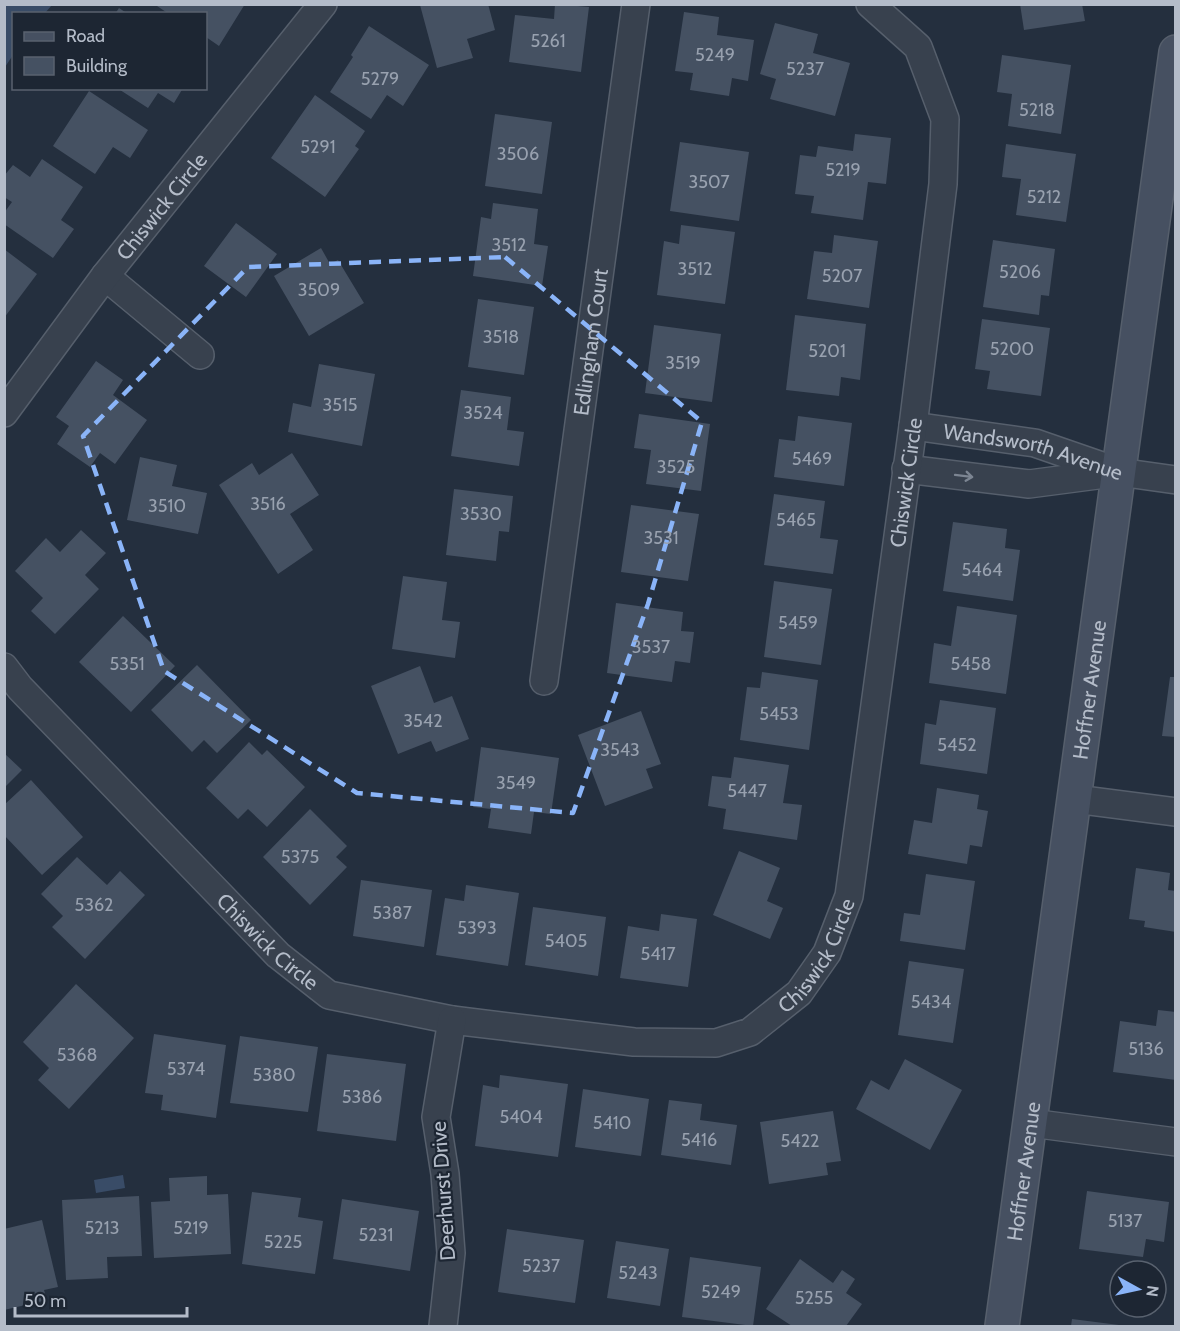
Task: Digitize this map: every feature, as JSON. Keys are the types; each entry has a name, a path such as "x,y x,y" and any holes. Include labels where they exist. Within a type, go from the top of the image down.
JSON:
{"main road":[{"name":"Hoffner Avenue","path":"1002,1326 1119,472 1169,155 1176,52"}],"street":[{"name":"Chiswick Circle","path":"4,413 105,276 323,4"},
{"name":"Edlingham Court","path":"544,681 636,4"},
{"name":"Chiswick Circle","path":"4,666 20,688 270,946 329,995 452,1020 634,1042 716,1043 750,1032 799,993 827,953 849,896 944,184 945,119 918,48 870,4"},
{"path":"105,276 200,356"},
{"name":"Wandsworth Avenue","path":"913,426 1035,443 1119,472"},
{"name":"Wandsworth Avenue","path":"906,469 1029,484 1119,472"},
{"path":"1119,472 1176,480"},
{"path":"1075,799 1176,812"},
{"name":"Deerhurst Drive","path":"443,1326 451,1253 445,1174 436,1117 452,1020"},
{"path":"1031,1123 1176,1142"}],"highlighted area":[{"path":"505,257 702,422 648,604 573,813 357,793 164,671 83,436 248,267"}],"water":[{"path":"5,4 52,5 46,12 12,12 12,56 5,67"},
{"path":"123,1175 125,1188 96,1193 94,1180"}],"building":[{"path":"158,4 245,4 219,46 207,38 207,12 166,12 157,6"},
{"path":"488,4 495,30 467,39 473,58 437,68 420,5"},
{"path":"555,4 589,7 581,72 509,62 515,15 554,19"},
{"path":"1020,4 1082,4 1085,21 1024,30"},
{"path":"684,12 719,17 717,35 754,40 748,81 732,78 729,96 690,90 693,73 675,71"},
{"path":"775,23 818,34 813,53 850,63 835,116 770,99 776,79 760,74"},
{"path":"369,26 429,65 403,106 387,95 371,119 330,92 353,57 351,55"},
{"path":"1002,55 1071,65 1061,134 1008,126 1012,94 997,92"},
{"path":"120,90 182,90 174,103 158,93 148,108"},
{"path":"89,91 148,130 130,158 113,147 95,174 53,146"},
{"path":"315,95 365,131 355,146 359,149 325,197 271,158"},
{"path":"495,114 552,122 542,194 485,186"},
{"path":"855,134 891,138 886,184 868,182 863,220 811,213 814,196 795,194 800,155 816,157 818,146 853,151"},
{"path":"680,142 749,152 739,221 670,211"},
{"path":"1006,144 1076,154 1066,222 1016,215 1021,179 1002,177"},
{"path":"42,159 83,187 61,220 74,229 53,258 4,224 4,213 12,202 4,197 4,176 13,165 30,177"},
{"path":"493,203 538,209 534,244 548,246 542,286 473,276 481,217 491,219"},
{"path":"236,223 277,254 246,297 204,266"},
{"path":"681,225 735,232 725,304 657,295 664,241 679,244"},
{"path":"834,235 878,241 869,308 807,299 814,251 832,253"},
{"path":"993,240 1055,249 1049,296 1041,295 1039,315 983,307"},
{"path":"321,248 330,264 338,260 364,303 309,336 274,276"},
{"path":"4,249 37,274 4,318"},
{"path":"478,299 534,307 524,375 468,367"},
{"path":"795,315 866,324 860,380 841,377 839,396 786,390"},
{"path":"982,319 1050,328 1041,396 987,389 990,371 975,369"},
{"path":"654,325 721,334 712,402 645,393"},
{"path":"96,361 123,380 113,395 147,420 115,464 100,453 90,467 57,444 69,426 56,417"},
{"path":"319,364 375,374 362,446 288,432 293,403 311,407"},
{"path":"461,390 511,397 507,430 524,432 519,466 451,456"},
{"path":"639,414 710,424 701,491 646,484 651,450 634,448"},
{"path":"798,416 852,423 844,486 774,477 779,439 795,441"},
{"path":"292,453 319,495 290,514 313,550 278,574 219,485 252,463 259,475"},
{"path":"140,457 177,465 172,486 207,493 198,534 127,520"},
{"path":"454,489 513,496 509,532 499,531 496,561 446,555"},
{"path":"774,494 825,501 820,538 838,540 833,574 764,565"},
{"path":"631,505 699,514 688,581 621,572"},
{"path":"953,522 1007,529 1005,548 1020,550 1013,601 943,591"},
{"path":"81,530 106,553 85,575 99,589 55,634 31,611 43,598 15,571 46,538 60,552"},
{"path":"403,576 447,582 442,620 460,622 455,658 392,649"},
{"path":"774,581 832,589 821,665 764,657"},
{"path":"616,603 683,612 681,631 694,632 690,663 675,661 672,682 607,673"},
{"path":"957,606 1017,615 1006,694 929,683 934,643 951,646"},
{"path":"123,616 175,666 131,712 79,662"},
{"path":"197,665 251,720 217,753 204,740 192,752 151,710"},
{"path":"420,666 434,703 452,696 469,739 436,752 431,741 398,754 371,686"},
{"path":"762,672 818,680 809,750 740,740 747,687 760,688"},
{"path":"1170,677 1176,677 1176,737 1162,736"},
{"path":"940,700 996,708 987,774 920,764 925,723 936,725"},
{"path":"641,711 661,764 646,769 653,788 605,806 578,735"},
{"path":"249,742 262,755 267,750 305,787 267,827 248,809 238,819 206,788"},
{"path":"481,747 559,758 551,814 534,812 531,834 488,828 491,809 473,807"},
{"path":"4,753 22,770 4,788"},
{"path":"734,757 789,765 783,803 802,805 797,840 723,829 726,809 708,806 712,776 731,778"},
{"path":"31,780 83,837 42,875 4,835 4,805"},
{"path":"937,788 979,795 977,809 988,811 982,847 970,845 967,864 908,854 914,820 932,823"},
{"path":"310,809 347,846 336,857 347,867 310,905 263,857"},
{"path":"739,851 780,868 767,901 783,908 770,939 713,915"},
{"path":"77,857 107,885 120,871 145,895 85,959 52,927 63,916 41,894"},
{"path":"1136,868 1170,873 1168,890 1176,891 1176,932 1144,927 1145,921 1129,919"},
{"path":"926,874 975,881 965,950 900,941 904,913 920,915"},
{"path":"361,880 432,890 424,947 353,936"},
{"path":"466,885 519,893 508,966 436,955 445,898 464,901"},
{"path":"533,907 606,917 598,976 525,965"},
{"path":"661,914 697,919 688,987 620,978 628,926 659,931"},
{"path":"909,961 964,969 953,1043 898,1035"},
{"path":"76,984 134,1038 69,1109 38,1080 49,1068 23,1042"},
{"path":"1158,1010 1176,1012 1176,1080 1113,1072 1120,1021 1156,1026"},
{"path":"154,1034 226,1045 216,1118 161,1110 163,1095 145,1093"},
{"path":"240,1036 318,1047 308,1112 230,1103"},
{"path":"327,1054 406,1064 396,1141 317,1131"},
{"path":"905,1059 962,1090 930,1150 856,1109 871,1080 889,1090"},
{"path":"500,1075 568,1084 558,1157 475,1146 483,1085 499,1088"},
{"path":"583,1089 649,1099 641,1156 575,1147"},
{"path":"669,1100 702,1104 700,1120 737,1125 731,1165 661,1155"},
{"path":"833,1111 841,1161 826,1163 828,1175 769,1184 760,1122"},
{"path":"207,1176 207,1195 228,1194 231,1254 154,1258 151,1202 170,1201 169,1178"},
{"path":"1087,1191 1169,1202 1164,1242 1146,1239 1143,1257 1079,1249"},
{"path":"252,1192 301,1198 298,1217 323,1221 315,1274 242,1264"},
{"path":"139,1196 142,1256 107,1257 108,1278 66,1280 62,1200"},
{"path":"342,1199 419,1211 410,1271 333,1259"},
{"path":"42,1220 58,1287 44,1290 47,1300 4,1310 4,1229"},
{"path":"507,1229 584,1240 575,1303 498,1292"},
{"path":"616,1241 669,1249 660,1306 607,1298"},
{"path":"690,1257 761,1267 753,1326 682,1317"},
{"path":"800,1259 833,1283 842,1270 855,1279 846,1293 862,1304 846,1326 792,1326 766,1309"},
{"path":"1072,1319 1119,1325 1119,1326 1071,1326"}]}
